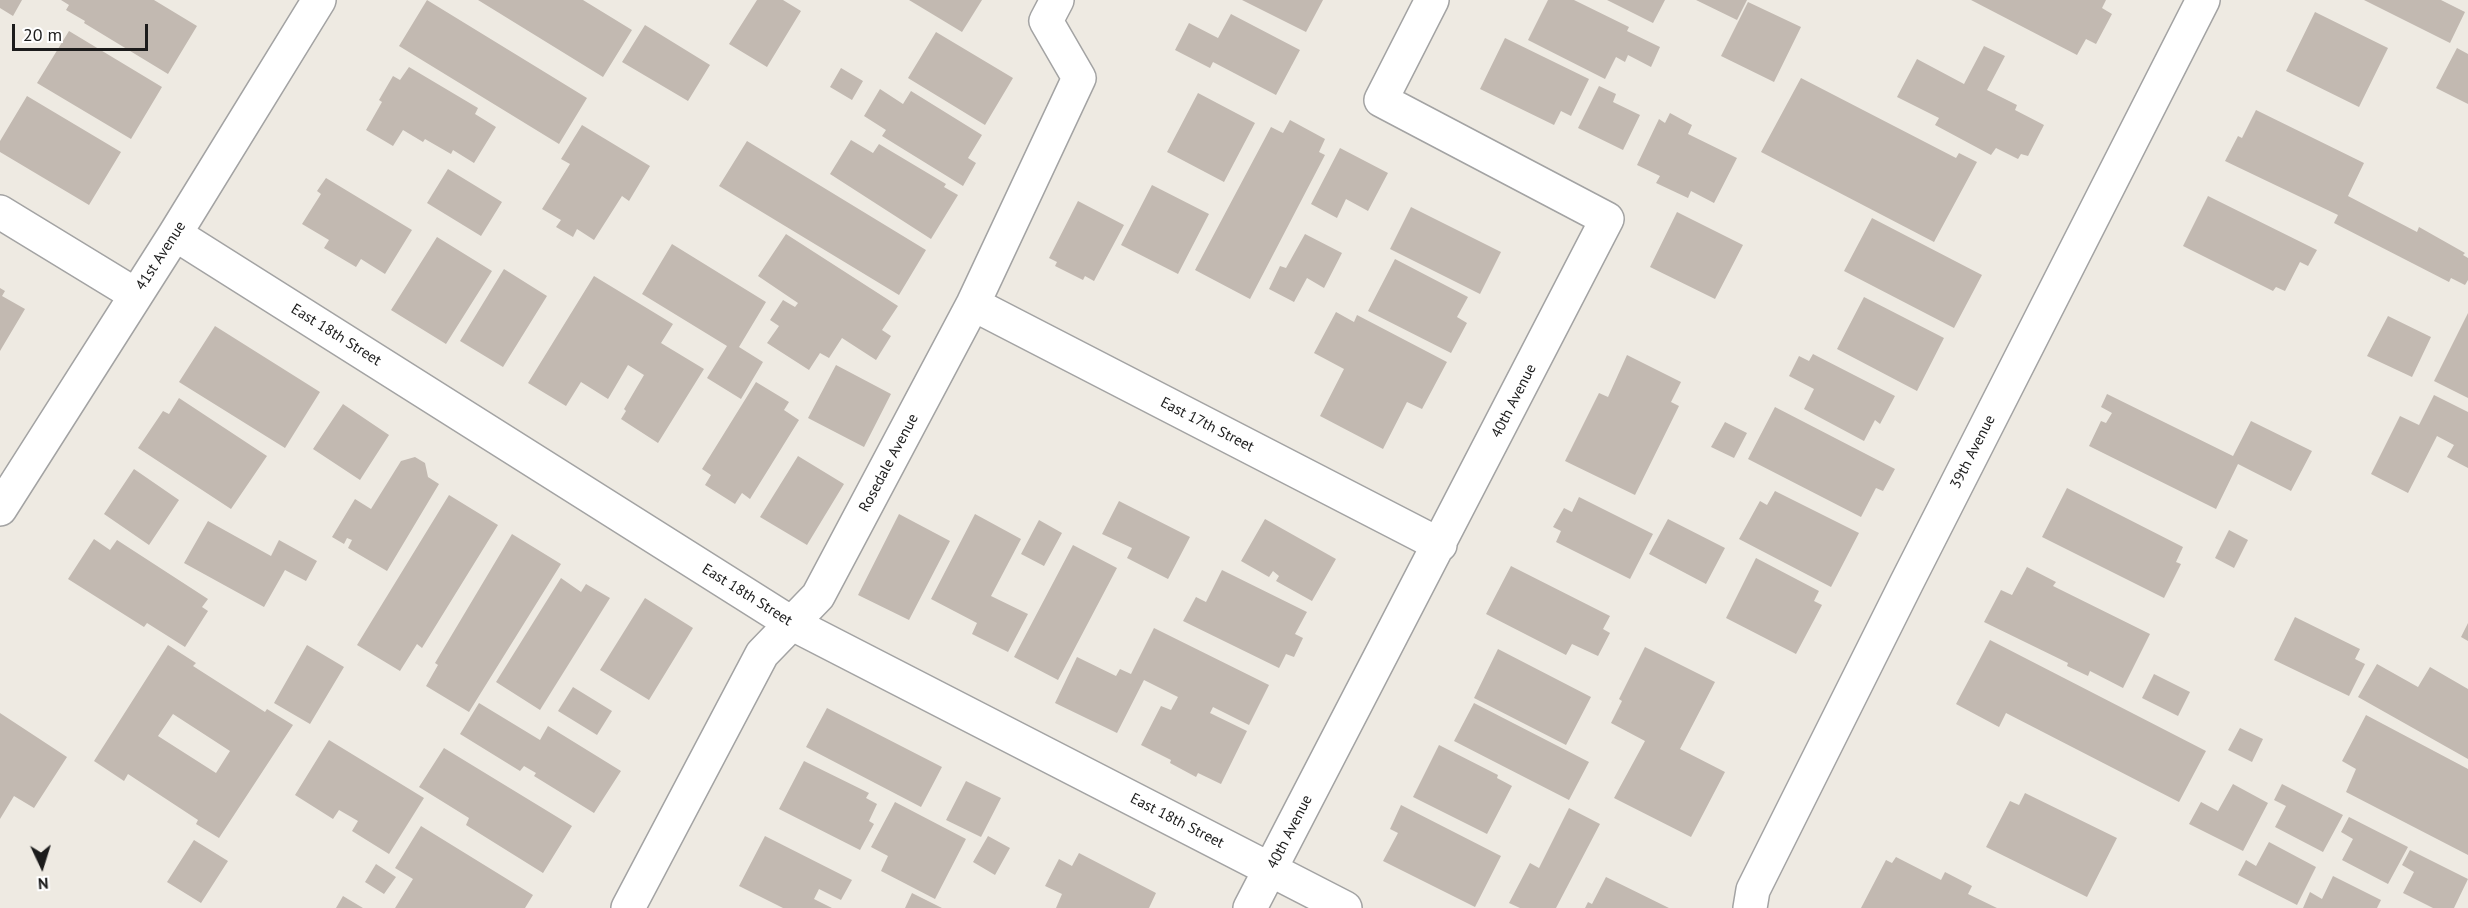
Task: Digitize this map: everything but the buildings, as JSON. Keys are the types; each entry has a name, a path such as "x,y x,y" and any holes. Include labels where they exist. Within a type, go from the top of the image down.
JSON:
{"street":[{"name":"41st Avenue","path":"0,509 175,234 319,0"},
{"name":"Rosedale Avenue","path":"628,908 762,654 818,596 974,304 1079,78 1046,21 1057,0"},
{"name":"40th Avenue","path":"1250,908 1607,219 1381,100 1432,0"},
{"name":"39th Avenue","path":"1750,908 1753,890 1901,593 2203,0"},
{"path":"0,212 135,296"},
{"name":"East 18th Street","path":"175,234 791,623 1345,908"},
{"name":"East 17th Street","path":"974,304 1440,545"}]}
